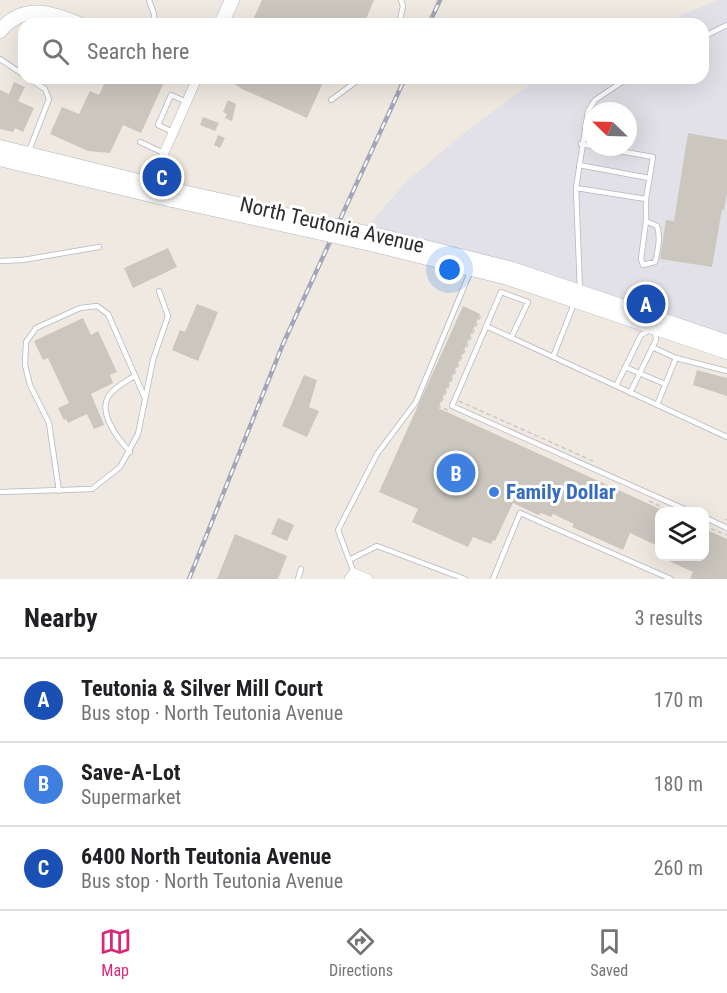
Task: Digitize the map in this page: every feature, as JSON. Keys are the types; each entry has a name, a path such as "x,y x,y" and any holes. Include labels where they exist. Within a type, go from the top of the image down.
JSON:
{"main road":[{"path":"224,18 232,0"},
{"path":"2,23 26,13 44,11 63,18"},
{"name":"North Teutonia Avenue","path":"0,147 26,160 172,200 378,241"},
{"name":"North Teutonia Avenue","path":"0,159 26,160 187,193 474,263 578,295 727,352"},
{"name":"North Teutonia Avenue","path":"656,323 727,342"}],"street":[{"path":"164,153 193,84"},
{"path":"351,576 368,579"}],"lane":[{"path":"149,0 154,18"},
{"path":"400,18 403,6 401,0"},
{"path":"709,34 727,25"},
{"path":"0,59 18,71"},
{"path":"26,160 49,99 45,89 37,84"},
{"path":"331,100 353,84"},
{"path":"553,357 578,295 576,188 581,144 588,111 595,100 619,84"},
{"path":"174,132 158,125 171,95 187,102"},
{"path":"140,142 164,153"},
{"path":"637,153 653,156 646,200 641,259 643,265 655,262 659,233 657,226 646,221"},
{"path":"579,165 649,178"},
{"path":"576,188 646,200"},
{"path":"0,261 23,260 99,247"},
{"path":"351,576 351,559 338,530 377,454 416,402 474,263"},
{"path":"0,492 92,489 120,467 138,434 153,360 168,316 159,291"},
{"path":"511,338 528,302 501,292 452,406 680,507"},
{"path":"58,491 49,423 30,385 25,365 26,342 36,328 81,308 97,306 108,314 144,396"},
{"path":"630,393 656,340 656,323"},
{"path":"616,386 641,335 656,323"},
{"path":"486,326 727,437"},
{"path":"652,347 676,358 727,371"},
{"path":"657,405 676,358"},
{"path":"625,367 665,384"},
{"path":"130,452 116,436 105,410 109,394 134,376"},
{"path":"493,579 520,513 671,579"},
{"path":"709,520 727,528"},
{"path":"351,559 377,546 465,579"},
{"path":"298,579 301,569"}],"path":[{"path":"162,175 164,153"},
{"path":"449,411 440,407 481,315"},
{"path":"454,399 597,463"},
{"path":"646,499 662,507"},
{"path":"709,528 727,536"}],"shaded area":[{"path":"717,0 727,0 727,342 362,232 407,181 469,129 531,84 709,84 709,18 676,18"}],"building":[{"path":"262,0 374,0 366,18 254,18"},
{"path":"14,82 25,87 18,101 34,108 23,132 15,128 13,132 0,129 0,90 9,94"},
{"path":"104,84 163,84 141,133 123,125 110,153 88,151 50,134 62,107 79,114 90,91 99,95"},
{"path":"234,84 322,84 307,118"},
{"path":"228,100 236,104 232,121 225,118 227,114 223,112"},
{"path":"203,117 219,123 215,131 200,125"},
{"path":"688,133 727,140 727,193 712,267 660,259 666,220 674,221"},
{"path":"218,135 225,138 220,148 214,145"},
{"path":"168,248 177,267 133,288 124,268"},
{"path":"197,304 218,312 198,361 172,350 180,330 185,332"},
{"path":"463,306 480,314 438,408 656,507 655,545 630,533 623,550 572,527 574,524 553,514 551,517 541,513 538,515 513,503 495,541 493,540 491,544 473,537 468,547 412,522 418,509 379,492"},
{"path":"83,318 91,335 98,331 117,372 110,375 113,383 91,394 104,425 94,429 87,414 68,423 66,419 64,420 58,408 69,403 48,358 43,360 34,341"},
{"path":"697,370 727,378 727,396 693,385"},
{"path":"304,375 317,380 309,407 319,411 307,437 282,426"},
{"path":"278,518 294,525 287,541 271,534"},
{"path":"709,531 727,539 727,579 690,579 693,572 669,561 709,561"},
{"path":"235,534 287,556 278,579 217,579"}],"railway":[{"path":"432,18 440,0"},
{"path":"189,579 283,344 402,84"}],"place":[{"name":"6400 North Teutonia Avenue","path":"162,177"},
{"name":"Teutonia & Silver Mill Court","path":"646,304"},
{"name":"Save-A-Lot","path":"456,473"},
{"name":"Family Dollar","path":"494,492"}]}
